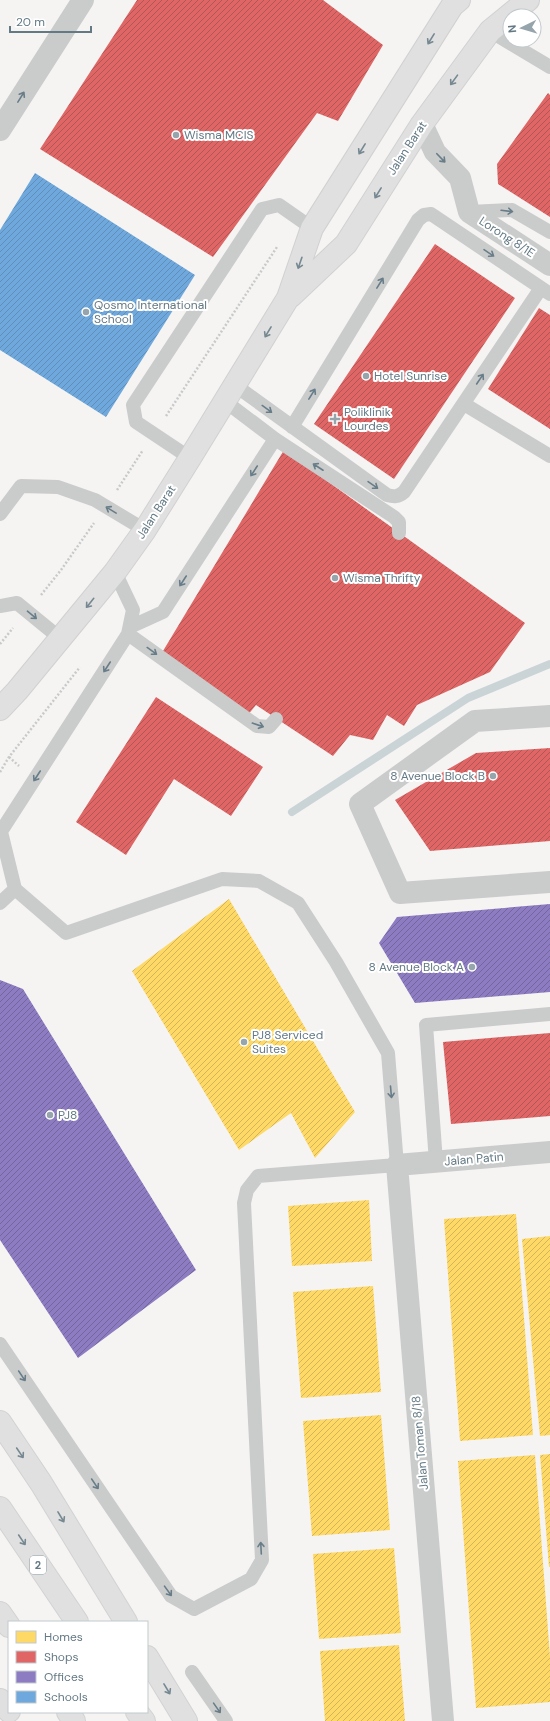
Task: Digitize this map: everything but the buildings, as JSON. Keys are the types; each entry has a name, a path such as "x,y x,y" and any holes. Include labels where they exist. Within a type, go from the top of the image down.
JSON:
{"main road":[{"name":"Jalan Barat","path":"0,709 61,639 115,572 145,530 231,394 288,298 346,244 422,124 490,31 528,0"},
{"name":"Jalan Barat","path":"288,298 305,222 451,2"},
{"path":"0,1422 41,1483 125,1621"},
{"name":"2","path":"0,1508 76,1621"},
{"path":"0,1613 8,1625"},
{"path":"148,1659 186,1721"},
{"path":"0,1700 8,1709"},
{"path":"12,1713 18,1721"}],"street":[{"path":"0,130 83,0"},
{"name":"Lorong 8/1E","path":"422,124 436,152 460,178 469,212 550,265"},
{"path":"550,716 475,721 360,804 400,893 550,882"},
{"name":"Jalan Patin","path":"397,1165 550,1152"},
{"name":"Jalan Toman 8/18","path":"397,1165 443,1721"}],"lane":[{"path":"490,31 550,67"},
{"path":"190,458 136,422 133,405 262,209 279,205 305,222"},
{"path":"469,212 512,210 550,232"},
{"path":"231,394 292,427 387,495 393,497 399,496 404,492 464,404 545,291 432,214 424,215 418,220 292,427"},
{"path":"455,230 502,234"},
{"path":"231,394 275,439 394,517 399,522 399,533"},
{"path":"464,404 550,456"},
{"path":"129,630 163,612 275,439"},
{"path":"0,514 21,486 58,487 95,500 145,530"},
{"path":"0,1344 171,1596 194,1609 251,1579 262,1560 244,1203 247,1190 258,1176 397,1165 388,1053 336,962 298,903 259,880 222,879 66,933 15,889 1,832 129,630 133,610 115,572"},
{"path":"0,606 17,603 61,639"},
{"path":"129,630 257,726 269,728 276,719"},
{"path":"0,903 15,889"},
{"path":"436,1162 426,1024 550,1014"},
{"path":"192,1672 226,1721"}],"path":[{"path":"0,644 61,570 154,434 305,222"},
{"path":"0,772 9,757 83,663"}],"waterway":[{"path":"292,812 468,698 550,664"}],"place":[{"name":"Wisma MCIS","path":"176,135"},
{"name":"Qosmo International School","path":"86,312"},
{"name":"Hotel Sunrise","path":"366,376"},
{"name":"Poliklinik Lourdes","path":"335,419"},
{"name":"Wisma Thrifty","path":"335,578"},
{"name":"8 Avenue Block B","path":"493,776"},
{"name":"8 Avenue Block A","path":"472,967"},
{"name":"PJ8 Serviced Suites","path":"244,1042"},
{"name":"PJ8","path":"50,1115"}]}
